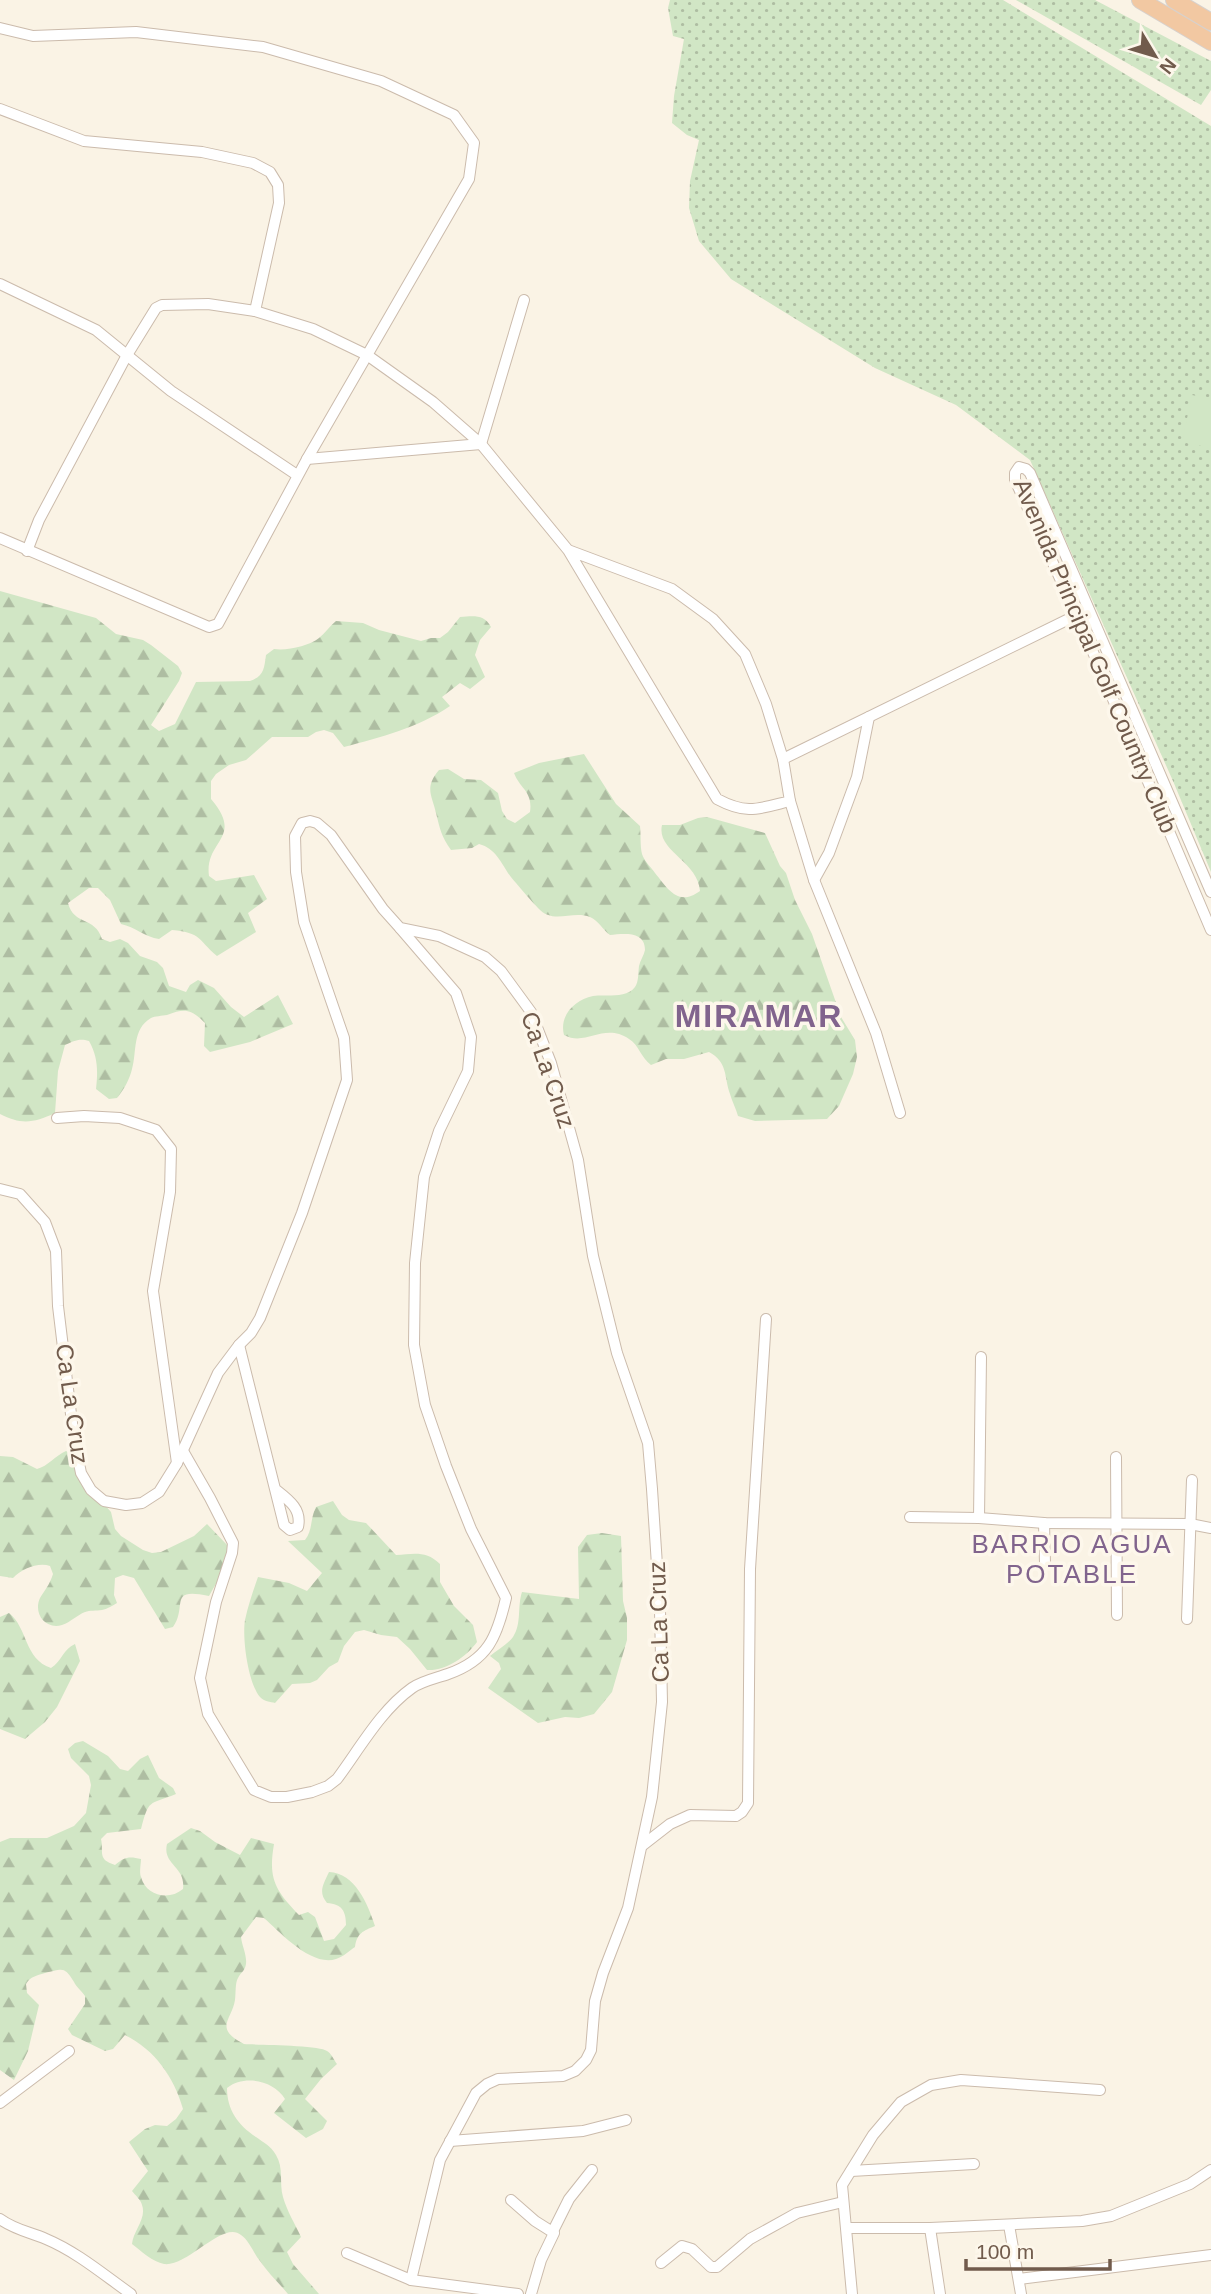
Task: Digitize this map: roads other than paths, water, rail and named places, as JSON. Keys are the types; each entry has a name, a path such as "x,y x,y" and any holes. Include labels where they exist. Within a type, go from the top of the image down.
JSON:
{"highway":[{"path":"1140,0 1211,42"},
{"path":"1174,0 1211,22"}],"street":[{"path":"0,28 33,36 136,32 263,47 381,80 454,115 474,143 469,179 297,475 218,624 209,627 0,538"},
{"path":"0,109 84,141 202,152 253,163 270,172 278,185 279,203 254,311"},
{"path":"0,284 96,330 172,391 297,475"},
{"path":"481,444 524,300"},
{"path":"27,551 39,520 127,355 152,313 162,305 208,304 254,311 313,329 367,355 433,402 481,444 568,550 717,799 736,809 756,810 790,801"},
{"path":"307,459 481,444"},
{"name":"Avenida Principal Golf Country Club","path":"1211,892 1030,473 1026,468 1019,467 1015,480 1077,615 1211,930"},
{"path":"568,550 672,589 713,619 745,654 766,704 783,759 790,801 814,880 876,1033 900,1113"},
{"path":"783,759 1077,615 1081,594"},
{"path":"814,880 829,853 857,777 869,717"},
{"name":"Ca La Cruz","path":"0,1189 20,1194 45,1222 56,1251 58,1306 74,1439 81,1473 91,1490 104,1501 126,1505 142,1503 159,1492 183,1451 218,1373 260,1318 302,1213 347,1080 344,1038 304,922 296,872 295,836 302,823 317,823 331,835 353,870 400,928 439,936 485,957 500,971 531,1012 551,1063 578,1160 593,1256 617,1353 648,1443 660,1611 662,1702 652,1797 628,1908 595,2001 591,2050 575,2071 564,2076 498,2079 476,2093 440,2160 411,2280"},
{"path":"183,1451 233,1543 216,1602 201,1678 208,1714 254,1790 271,1797 287,1797 328,1786 337,1779 388,1709 414,1686 474,1662 494,1640 506,1598 471,1529 446,1466 425,1405 414,1345 415,1263 424,1177 439,1131 468,1071 471,1037 456,993 400,928"},
{"path":"57,1118 120,1118 156,1130 171,1149 170,1192 153,1291 177,1463"},
{"path":"643,1845 670,1824 690,1815 736,1816 748,1803 750,1569 766,1319"},
{"path":"239,1345 275,1489"},
{"path":"979,1518 981,1357"},
{"path":"1116,1457 1117,1615"},
{"path":"1187,1619 1192,1480"},
{"path":"910,1517 1044,1523 1189,1524 1211,1528"},
{"path":"1044,1523 1045,1563"},
{"path":"0,2103 69,2052"},
{"path":"852,2294 842,2185 873,2135 901,2102 931,2085 961,2080 1100,2090"},
{"path":"450,2141 583,2131 626,2120"},
{"path":"851,2171 974,2164"},
{"path":"531,2294 553,2231 569,2199 592,2170"},
{"path":"846,2228 930,2228 1082,2221 1111,2216 1190,2184 1211,2170"},
{"path":"511,2200 535,2221 553,2231"},
{"path":"661,2263 682,2246 692,2249 714,2268 750,2239 797,2213 843,2202"},
{"path":"0,2219 12,2227 64,2248 131,2294"},
{"path":"1009,2225 1021,2294"},
{"path":"930,2228 940,2294"},
{"path":"348,2253 411,2280 518,2294"},
{"path":"1019,2279 1211,2256"}],"district":[{"name":"MIRAMAR","path":"759,1016"},
{"name":"BARRIO AGUA POTABLE","path":"1072,1559"}]}
